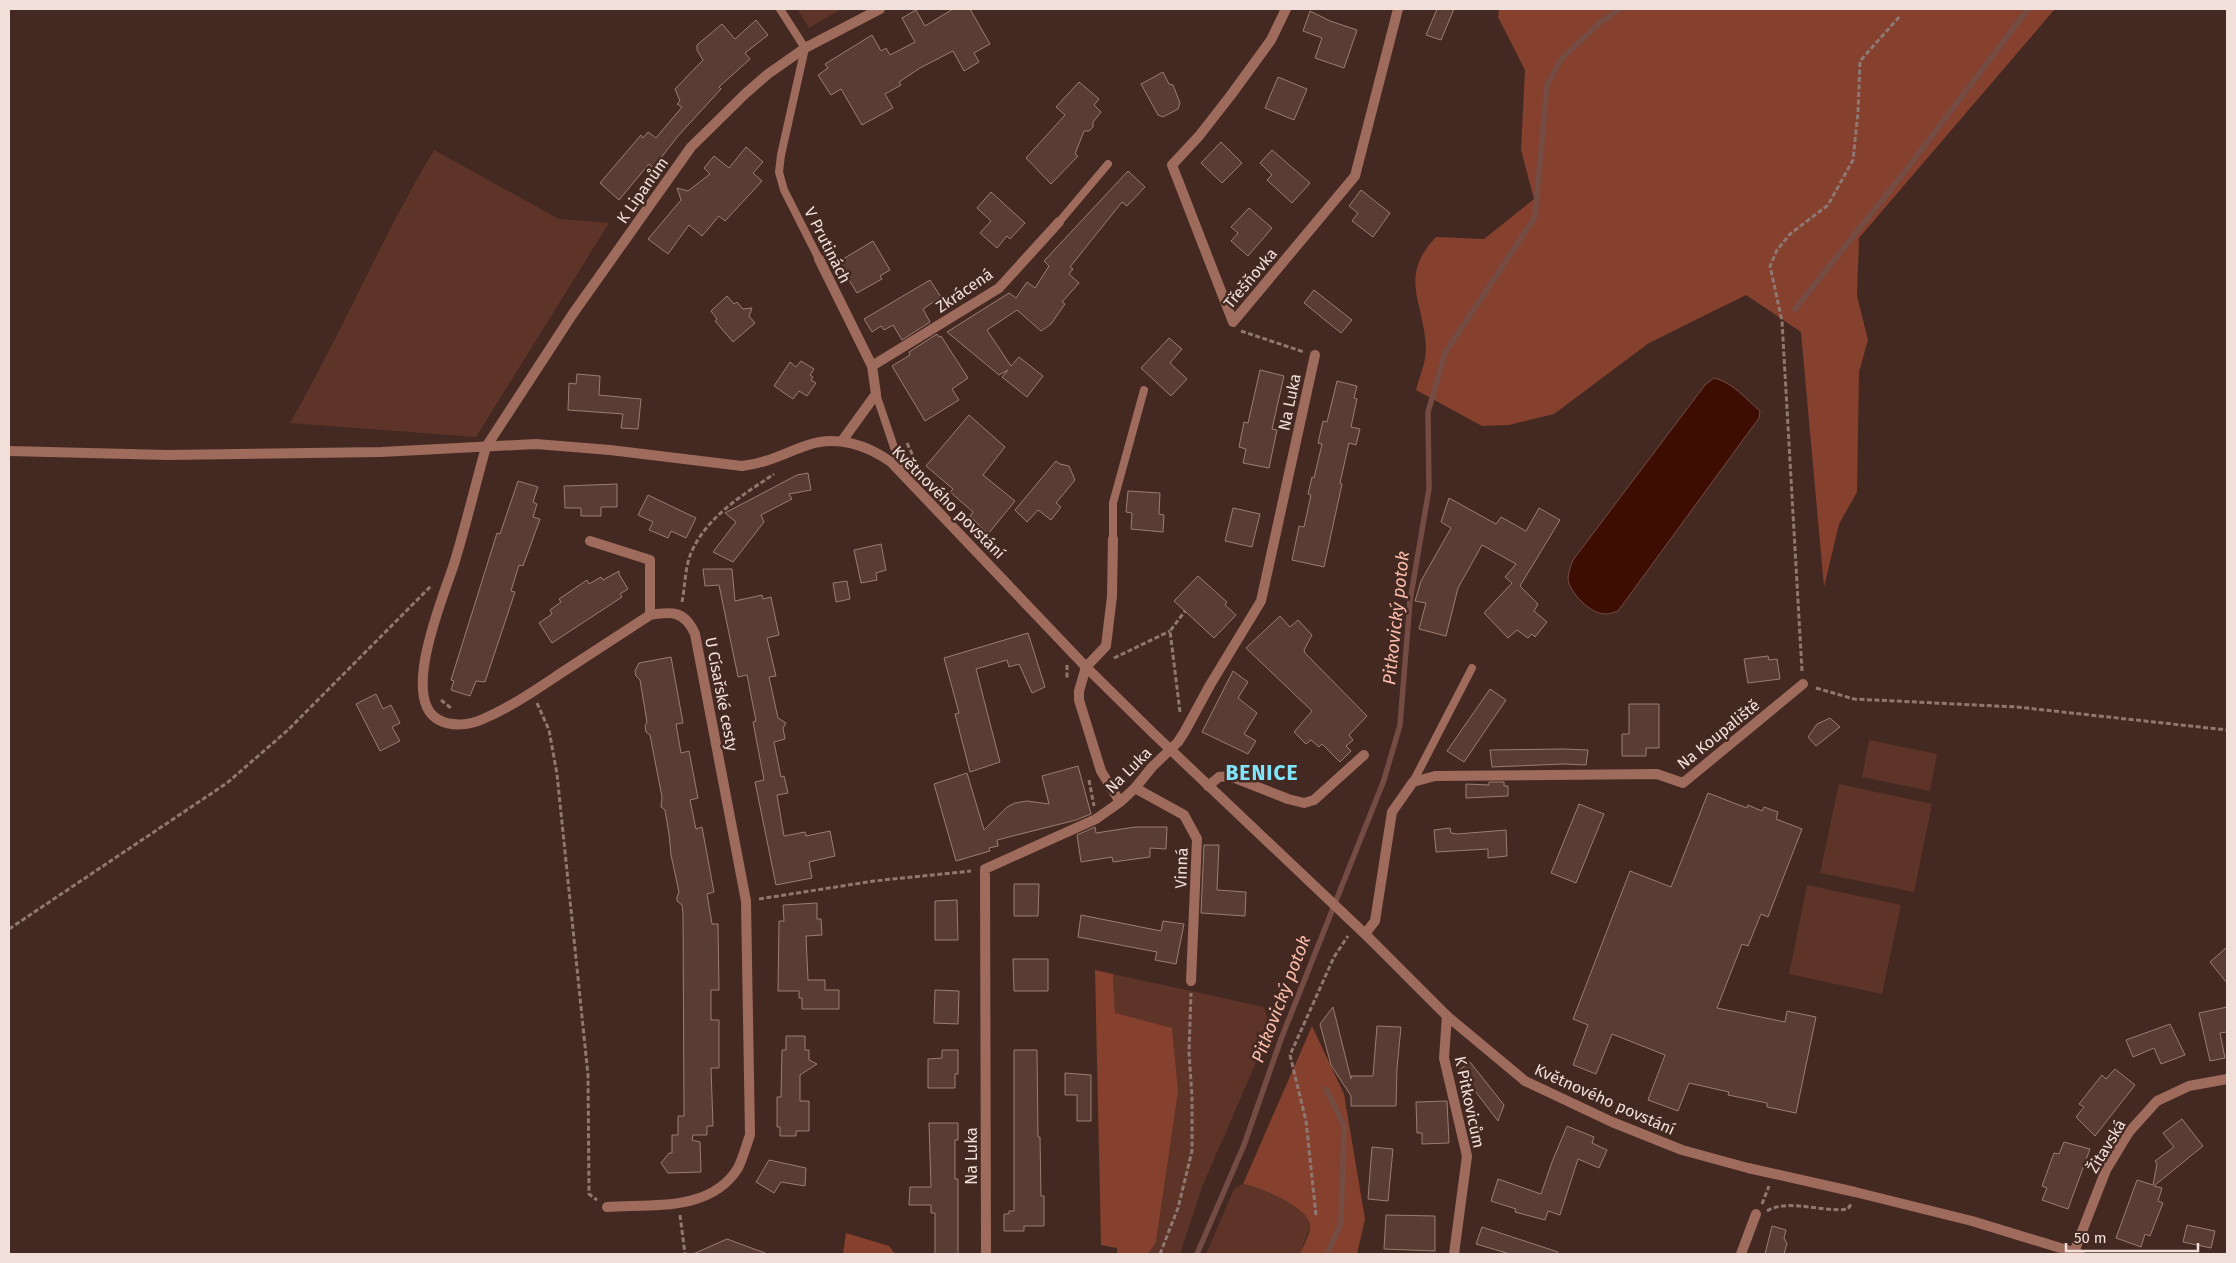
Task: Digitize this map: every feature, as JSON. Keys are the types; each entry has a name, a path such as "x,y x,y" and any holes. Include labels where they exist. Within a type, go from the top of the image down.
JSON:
{"street":[{"name":"K Lipanům","path":"486,447 572,316 691,147 768,74 806,48 880,9"},
{"name":"Třešňovka","path":"1286,9 1271,40 1231,96 1172,166 1233,322 1355,176 1398,9"},
{"name":"Zkrácená","path":"872,366 999,288 1059,222"},
{"name":"V Prutinách","path":"819,259 872,366 876,394"},
{"name":"Na Luka","path":"986,1252 985,869 1096,819 1120,802 1135,788 1185,731 1210,685 1261,601 1314,355"},
{"path":"842,441 876,394"},
{"name":"Květnového povstání","path":"9,451 168,455 386,452 536,444 610,450 742,466 778,458 809,444 842,441 867,448 891,462 1086,667 1170,750 1325,895 1447,1016 1524,1080 1612,1122 1692,1152 1748,1168 1972,1221 2077,1253"},
{"path":"486,447 455,562 429,639 422,676 424,696 428,709 434,718 446,724 463,724 482,719 532,693 650,615 668,612 680,615"},
{"path":"1113,539 1112,596 1106,646 1086,667 1079,691 1079,700 1101,771 1120,802"},
{"path":"590,541 650,560 650,615"},
{"name":"U Císařské cesty","path":"607,1207 692,1201 709,1195 724,1186 739,1166 750,1135 746,901 696,634 691,624 680,615"},
{"name":"Na Koupaliště","path":"1413,782 1435,776 1657,774 1683,782 1803,684"},
{"path":"1208,786 1219,777 1230,776 1288,799 1304,803 1314,800 1364,755"},
{"path":"1365,934 1375,921 1392,812 1413,782"},
{"name":"Vinná","path":"1135,788 1184,815 1197,839 1191,981"},
{"name":"K Pitkovicům","path":"1447,1016 1444,1058 1467,1156 1454,1254"},
{"name":"Žitavská","path":"2077,1253 2106,1170 2129,1132 2157,1102 2189,1086 2227,1079"},
{"path":"1741,1254 1754,1218"}],"lane":[{"path":"780,9 806,48"},
{"name":"V Prutinách","path":"806,48 780,155 779,172 784,190 819,259"},
{"path":"1059,222 1108,164"},
{"path":"1113,539 1113,503 1144,390"},
{"path":"876,394 902,473"},
{"path":"1413,782 1472,668"}],"path":[{"path":"1900,16 1860,61 1858,112 1853,160 1828,205 1790,234 1777,250 1770,266 1782,321 1803,684 1854,699 2017,707 2227,730"},
{"name":"Na Luka","path":"1233,322 1238,330 1314,355"},
{"path":"907,441 922,476"},
{"path":"680,615 691,553 711,522 730,504 776,472 768,473"},
{"path":"9,929 227,783 288,730 438,580"},
{"path":"1095,658 1101,665 1170,631 1185,611"},
{"path":"1170,631 1181,724 1185,731"},
{"path":"1066,661 1067,681"},
{"path":"532,693 549,730 557,774 588,1075 588,1194 607,1207"},
{"path":"437,694 440,700 457,712"},
{"path":"1088,774 1096,819"},
{"path":"746,901 874,881 985,869"},
{"path":"1316,1215 1306,1121 1290,1056 1334,957 1356,925"},
{"path":"1160,1254 1178,1208 1192,1151 1192,1097 1189,1052 1191,981"},
{"path":"1754,1218 1776,1207 1848,1210 1855,1192"},
{"path":"678,1202 685,1254"}],"shaded area":[{"path":"797,9 842,9 809,28"},
{"path":"1499,9 2055,9 1859,238 1857,296 1868,340 1859,372 1857,492 1839,524 1824,587 1801,332 1746,295 1649,343 1554,414 1509,425 1482,426 1416,390 1426,354 1425,333 1415,278 1424,252 1436,237 1484,239 1534,199 1521,150 1525,70 1498,17"},
{"path":"434,150 559,219 609,223 476,437 290,423 327,355 396,217"},
{"path":"1714,378 1727,383 1744,396 1760,411 1759,418 1618,611 1606,614 1594,611 1582,602 1570,585 1568,577 1573,560 1705,385"},
{"path":"1869,740 1937,754 1930,791 1862,777"},
{"path":"1839,784 1932,804 1914,892 1820,873"},
{"path":"1807,885 1901,905 1882,994 1789,974"},
{"path":"1095,970 1113,974 1115,1013 1172,1028 1178,1092 1156,1242 1148,1254 1117,1254 1117,1248 1101,1245"},
{"path":"1113,974 1264,1007 1271,1028 1202,1187 1180,1254 1148,1254 1156,1242 1178,1092 1115,1013"},
{"path":"1312,1026 1344,1094 1365,1219 1357,1254 1300,1254 1309,1232 1310,1225 1307,1218 1301,1211 1282,1198 1243,1184"},
{"path":"1282,1103 1310,1227 1300,1254 1206,1254 1234,1189 1243,1184 1267,1191"},
{"path":"846,1233 889,1246 895,1254 843,1254"}],"building":[{"path":"953,9 970,9 990,44 974,53 979,62 964,71 953,51 920,68 899,82 901,85 885,94 893,108 862,125 841,89 831,95 818,75 828,68 825,64 872,35 881,51 886,48 890,55 915,42 902,18 916,10 925,26"},
{"path":"1437,9 1454,9 1441,40 1426,35"},
{"path":"1310,11 1330,21 1357,30 1344,68 1315,58 1322,38 1303,31"},
{"path":"756,20 768,35 745,53 750,59 719,87 721,89 678,136 653,168 649,164 619,200 600,183 641,135 643,138 648,132 656,138 682,107 677,104 680,101 675,89 703,60 697,50 697,45 722,24 735,39"},
{"path":"1163,72 1169,84 1173,85 1180,103 1178,109 1163,117 1158,115 1141,84"},
{"path":"1278,77 1307,89 1294,120 1265,108"},
{"path":"1079,82 1099,99 1094,105 1101,112 1093,122 1093,127 1089,131 1084,131 1075,154 1078,156 1051,184 1026,158 1065,115 1056,107"},
{"path":"1221,142 1242,163 1222,183 1201,163"},
{"path":"746,147 763,162 753,173 762,181 725,221 719,216 702,236 689,225 668,254 648,239 681,200 677,188 688,191 710,174 704,168 714,156 729,168"},
{"path":"1272,150 1310,183 1292,203 1267,180 1272,175 1260,163"},
{"path":"1128,171 1145,187 1127,206 1122,202 1070,267 1073,269 1069,274 1079,283 1062,302 1065,304 1051,324 1041,331 1017,310 987,330 1011,366 1019,357 1043,376 1027,397 1002,377 1008,370 999,375 947,332 1009,293 1016,298 1027,282 1035,288 1049,266 1044,261"},
{"path":"1361,190 1390,213 1373,237 1352,221 1358,213 1349,206"},
{"path":"991,192 1025,223 1010,239 1007,236 997,248 980,233 991,221 977,208"},
{"path":"1249,208 1272,228 1248,256 1231,241 1238,233 1231,227"},
{"path":"873,241 890,270 880,276 882,279 857,293 838,262"},
{"path":"930,280 941,297 923,309 930,322 902,340 893,325 884,330 881,326 872,332 864,319"},
{"path":"1314,290 1352,320 1341,333 1304,303"},
{"path":"727,296 734,304 737,302 743,309 752,308 749,316 755,323 733,342 715,321 717,319 711,311"},
{"path":"937,334 939,337 941,336 968,378 952,389 959,400 925,421 892,366 910,355 909,352"},
{"path":"1169,338 1182,349 1170,363 1187,379 1171,396 1141,368"},
{"path":"801,361 814,369 810,375 813,377 811,380 816,383 807,396 799,391 793,399 774,386 790,362 796,367"},
{"path":"1260,370 1284,376 1272,429 1277,430 1269,468 1243,463 1246,449 1239,447 1244,422 1248,423"},
{"path":"577,374 600,376 599,395 641,399 638,429 621,428 623,414 568,410 569,383 576,384"},
{"path":"1337,381 1357,386 1354,398 1357,399 1351,427 1360,429 1356,445 1349,443 1324,567 1292,560 1299,526 1304,527 1311,495 1308,494 1322,444 1318,443 1323,421 1327,422"},
{"path":"969,415 1005,447 983,475 1015,501 988,534 970,516 973,512 950,492 953,489 926,466"},
{"path":"1056,461 1069,466 1075,480 1056,503 1061,507 1051,520 1038,510 1027,522 1015,510"},
{"path":"808,473 811,490 789,494 792,499 761,515 764,522 733,562 713,552 736,522 725,513 797,475"},
{"path":"518,481 538,487 533,502 537,504 533,517 540,519 523,566 519,565 511,591 515,592 485,682 476,681 470,696 451,690 454,681 451,680 497,533 500,534"},
{"path":"617,484 617,507 601,507 601,516 581,516 581,508 565,508 564,486"},
{"path":"1128,491 1160,493 1159,514 1164,515 1163,532 1131,529 1132,513 1126,512"},
{"path":"648,495 696,518 686,538 671,531 668,538 649,530 653,522 638,515"},
{"path":"1449,498 1496,524 1501,517 1526,531 1539,508 1560,520 1520,586 1538,604 1534,611 1547,622 1535,637 1532,634 1528,638 1517,630 1508,638 1484,613 1512,583 1505,577 1516,564 1482,545 1458,588 1446,636 1419,629 1426,603 1415,601 1421,581 1451,528 1441,522"},
{"path":"1233,508 1260,514 1252,547 1225,541"},
{"path":"881,544 886,570 876,573 877,580 861,583 854,550"},
{"path":"703,569 732,569 735,601 762,595 763,599 771,597 779,635 767,638 776,676 769,677 778,718 786,723 783,728 785,739 774,742 781,777 784,776 788,793 777,795 784,836 805,832 806,836 830,831 835,856 809,862 812,878 776,885 755,782 764,780 753,722 756,721 747,675 738,677 719,585 705,586"},
{"path":"619,571 628,589 620,594 622,597 552,643 539,623 552,614 550,610 561,602 559,599 587,580 589,584 601,577 603,580"},
{"path":"1198,576 1227,602 1225,605 1236,615 1214,638 1174,601"},
{"path":"847,581 850,599 836,602 833,583"},
{"path":"1280,616 1290,627 1298,620 1312,635 1304,650 1305,653 1367,716 1349,735 1353,740 1346,746 1351,751 1340,762 1322,744 1319,747 1311,740 1306,744 1294,732 1312,711 1246,648"},
{"path":"1028,633 1045,687 1032,693 1019,664 1009,667 1007,660 976,669 1000,762 970,772 955,714 959,713 944,658"},
{"path":"1768,656 1769,660 1777,659 1780,679 1748,683 1744,659"},
{"path":"671,657 683,723 676,724 681,753 689,751 698,798 690,800 696,829 702,827 714,892 707,894 712,924 718,924 719,990 711,990 711,1020 719,1020 719,1068 711,1068 713,1126 707,1126 707,1135 693,1135 692,1140 700,1142 701,1172 668,1173 661,1163 669,1153 672,1153 672,1135 678,1135 678,1116 684,1116 683,914 682,905 677,901 679,892 671,855 665,810 661,807 662,797 650,735 646,732 645,726 647,722 640,680 636,676 635,671 639,663"},
{"path":"1233,671 1248,682 1238,698 1257,713 1244,734 1256,741 1248,754 1202,732"},
{"path":"1490,689 1506,700 1464,762 1447,751"},
{"path":"376,694 383,709 391,705 400,723 392,727 400,741 380,751 356,704"},
{"path":"1629,704 1659,704 1659,748 1646,748 1646,756 1622,756 1622,734 1629,734"},
{"path":"1830,718 1840,727 1816,746 1808,737 1817,724"},
{"path":"1490,750 1588,750 1586,765 1492,767"},
{"path":"1078,766 1091,814 1076,820 997,840 998,846 989,848 990,851 956,861 934,784 967,773 984,830 1007,807 1015,803 1027,801 1049,804 1042,776"},
{"path":"1489,782 1504,782 1504,786 1508,786 1508,796 1466,798 1466,784 1489,785"},
{"path":"1708,793 1747,808 1748,805 1762,811 1764,807 1778,812 1776,819 1802,829 1768,917 1761,914 1748,946 1742,944 1717,1008 1785,1022 1787,1011 1816,1017 1796,1113 1767,1107 1767,1103 1728,1095 1729,1092 1689,1083 1678,1111 1648,1100 1665,1055 1612,1034 1596,1074 1573,1065 1588,1025 1573,1019 1630,871 1671,887"},
{"path":"1579,804 1604,814 1576,883 1551,873"},
{"path":"1095,827 1096,833 1135,827 1167,827 1166,849 1150,848 1150,857 1113,862 1112,857 1081,862 1077,835"},
{"path":"1450,828 1451,833 1458,834 1506,830 1507,856 1488,858 1488,849 1436,852 1434,830"},
{"path":"1204,845 1219,845 1217,890 1246,892 1245,916 1201,913"},
{"path":"1014,884 1039,884 1038,916 1014,916"},
{"path":"957,900 958,940 935,940 935,901"},
{"path":"817,903 817,919 821,919 822,935 806,936 808,980 825,980 825,990 839,990 839,1009 802,1009 802,998 799,998 799,991 778,991 779,921 784,921 783,905"},
{"path":"1081,915 1161,931 1163,921 1184,924 1176,964 1155,960 1157,952 1078,937"},
{"path":"2227,947 2227,983 2210,962"},
{"path":"1013,959 1048,959 1048,991 1014,991"},
{"path":"935,990 959,991 958,1024 934,1023"},
{"path":"1333,1007 1351,1079 1351,1076 1373,1076 1377,1026 1401,1027 1396,1106 1351,1106 1351,1096 1331,1065 1320,1024"},
{"path":"2227,1007 2227,1032 2220,1033 2225,1058 2210,1061 2199,1013"},
{"path":"2170,1024 2185,1055 2161,1064 2154,1048 2133,1057 2126,1040"},
{"path":"786,1036 805,1036 805,1050 809,1050 809,1060 817,1064 800,1075 800,1101 809,1101 809,1131 796,1131 796,1136 780,1136 780,1127 777,1127 777,1097 781,1097 782,1050 786,1050"},
{"path":"942,1050 958,1050 958,1074 955,1074 955,1088 928,1088 928,1059 942,1058"},
{"path":"1014,1050 1037,1050 1038,1137 1040,1137 1041,1196 1044,1196 1044,1226 1024,1226 1024,1231 1004,1231 1004,1214 1014,1211"},
{"path":"1470,1062 1504,1105 1498,1121 1459,1070"},
{"path":"2115,1069 2135,1085 2095,1136 2076,1117 2084,1107 2079,1104 2102,1075 2106,1079"},
{"path":"1065,1073 1091,1075 1091,1121 1077,1121 1077,1095 1065,1095"},
{"path":"1447,1101 1449,1143 1422,1144 1422,1133 1417,1133 1416,1102"},
{"path":"2182,1119 2203,1146 2154,1186 2162,1188 2158,1201 2163,1203 2150,1236 2145,1234 2141,1247 2116,1238 2137,1180 2153,1185 2157,1164 2155,1161 2174,1147 2163,1133"},
{"path":"929,1123 958,1123 958,1140 955,1140 955,1179 958,1179 958,1254 935,1254 935,1213 931,1213 931,1205 909,1205 910,1187 931,1187"},
{"path":"1567,1126 1594,1137 1592,1143 1607,1150 1599,1168 1578,1159 1560,1215 1548,1211 1545,1220 1515,1212 1516,1209 1491,1201 1498,1179 1541,1194"},
{"path":"2064,1142 2090,1149 2068,1209 2042,1200 2047,1188 2042,1186 2054,1153 2059,1154"},
{"path":"1372,1147 1393,1149 1388,1201 1368,1199"},
{"path":"769,1160 806,1168 805,1186 781,1182 774,1193 756,1182"},
{"path":"1386,1215 1435,1216 1435,1251 1384,1249"},
{"path":"2187,1225 2215,1231 2211,1248 2183,1242"},
{"path":"1772,1226 1786,1230 1784,1238 1787,1244 1784,1254 1765,1254"},
{"path":"1482,1227 1558,1252 1557,1254 1510,1254 1476,1244"},
{"path":"727,1239 765,1253 765,1254 693,1254"}],"waterway":[{"name":"Pitkovický potok","path":"1197,1254 1244,1145 1281,1039 1384,780 1400,725 1410,601 1429,489 1428,412 1445,353 1535,217 1547,85 1562,58 1603,20 1621,9"},
{"path":"1795,309 1906,170 2028,9"},
{"path":"1326,1089 1344,1126 1341,1223 1327,1254"}],"district":[{"name":"BENICE","path":"1262,773"}]}
